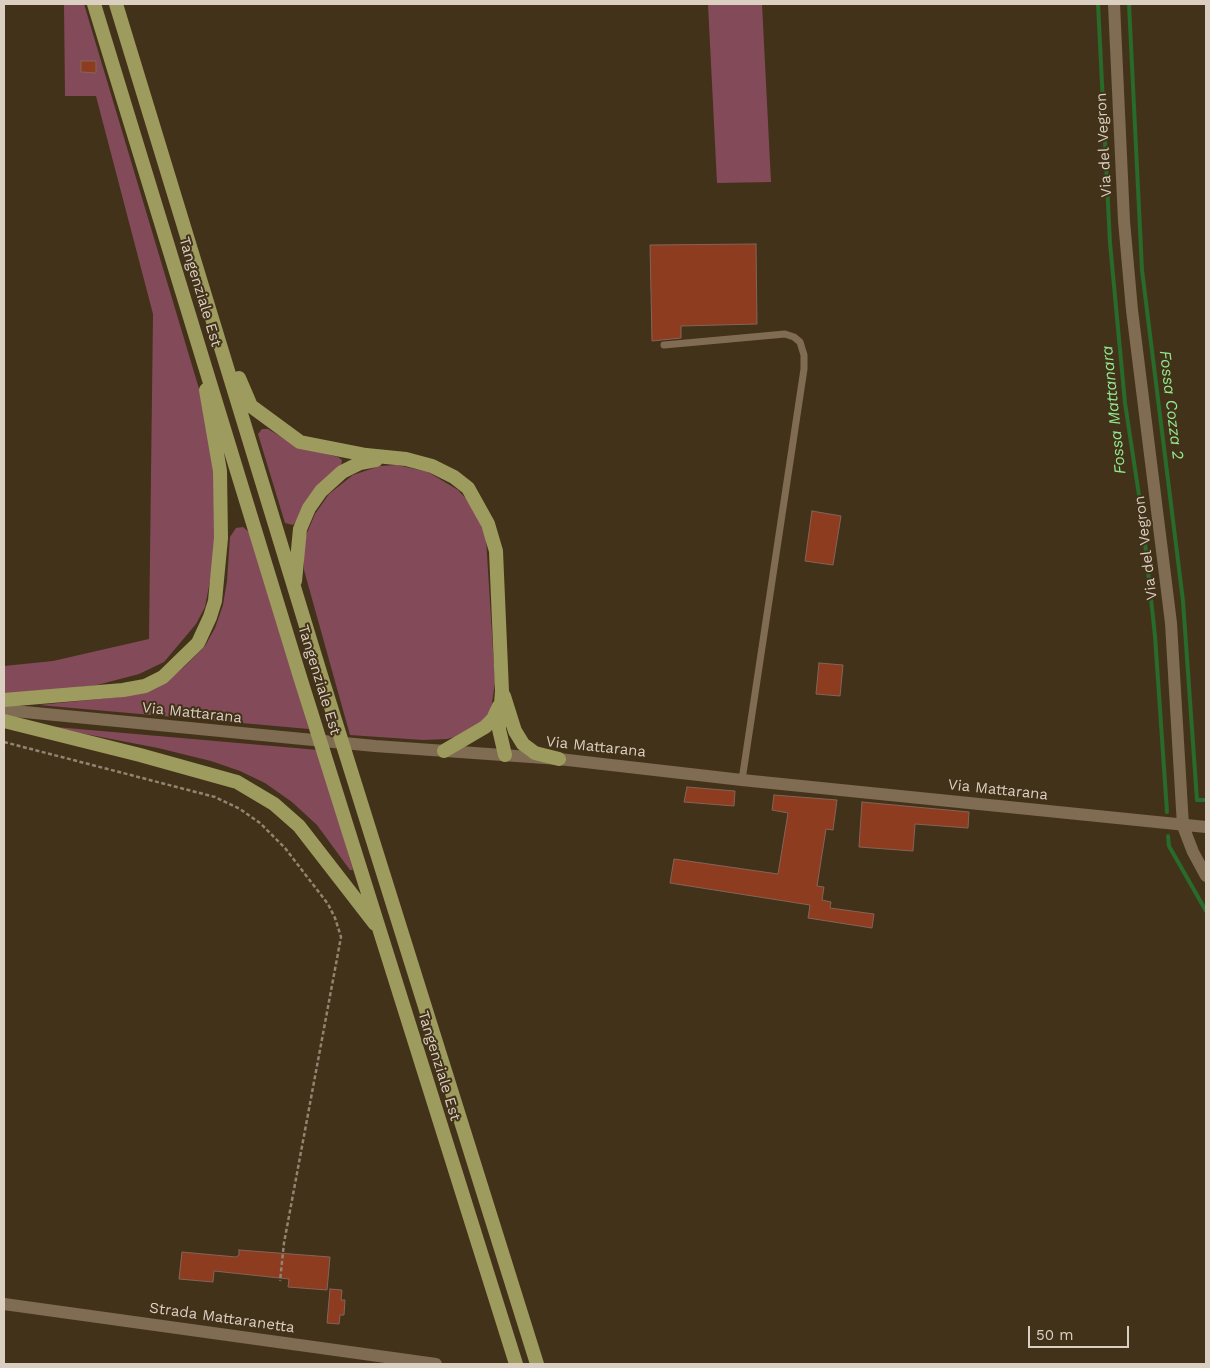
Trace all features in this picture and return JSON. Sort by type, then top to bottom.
[{"type":"highway","name":"Tangenziale Est","points":[[94,4],[380,931],[516,1364]]},
{"type":"highway","name":"Tangenziale Est","points":[[116,4],[294,587],[537,1364]]},
{"type":"highway","points":[[205,291],[251,406],[300,442],[388,458],[406,459],[432,466],[454,477],[468,488],[488,524],[496,551],[502,690],[499,729],[505,755]]},
{"type":"highway","points":[[4,700],[123,690],[145,686],[163,677],[198,643],[215,601],[221,538],[220,471],[197,338]]},
{"type":"highway","points":[[294,587],[300,529],[309,508],[321,491],[350,468],[360,463],[388,458]]},
{"type":"highway","points":[[502,690],[515,731],[523,744],[530,749],[559,759]]},
{"type":"highway","points":[[444,751],[476,734],[489,723],[499,706],[502,690]]},
{"type":"highway","points":[[4,721],[140,754],[237,782],[274,804],[299,826],[380,931]]},
{"type":"highway","points":[[505,755],[515,731]]},
{"type":"street","name":"Via del Vegron","points":[[1114,4],[1124,221],[1132,310],[1171,623],[1183,826],[1193,852],[1206,876]]},
{"type":"street","name":"Via Mattarana","points":[[4,710],[283,738],[559,759],[742,780],[1206,827]]},
{"type":"street","name":"Strada Mattaranetta","points":[[4,1304],[436,1364]]},
{"type":"lane","points":[[664,345],[785,334],[794,337],[800,342],[804,355],[803,379],[742,780]]},
{"type":"path","points":[[4,742],[215,797],[240,809],[260,824],[284,848],[328,904],[341,937],[284,1243],[280,1280]]},
{"type":"shaded area","points":[[64,4],[84,4],[214,439],[218,492],[212,570],[205,607],[196,624],[164,662],[139,674],[97,685],[34,693],[4,694],[4,666],[53,661],[149,639],[153,314],[96,96],[65,96]]},
{"type":"shaded area","points":[[708,4],[762,4],[771,182],[717,183]]},
{"type":"shaded area","points":[[262,429],[268,429],[298,447],[338,457],[342,460],[341,467],[293,525],[285,523],[258,434]]},
{"type":"shaded area","points":[[397,465],[428,472],[458,490],[469,502],[486,539],[495,682],[491,710],[484,720],[463,735],[447,739],[423,740],[350,735],[304,570],[304,540],[315,514],[329,494],[353,475],[380,466]]},
{"type":"shaded area","points":[[243,527],[249,532],[309,729],[39,705],[120,697],[166,682],[184,667],[205,646],[215,628],[223,605],[227,581],[230,537],[236,528]]},
{"type":"shaded area","points":[[44,726],[318,750],[353,870],[350,870],[317,825],[292,802],[265,783],[240,771],[211,761],[158,748]]},
{"type":"building","points":[[81,61],[96,61],[96,73],[81,72]]},
{"type":"building","points":[[756,244],[757,324],[681,326],[681,338],[652,341],[650,245]]},
{"type":"building","points":[[812,511],[841,516],[833,565],[805,561]]},
{"type":"building","points":[[819,663],[843,665],[840,696],[816,694]]},
{"type":"building","points":[[687,787],[735,791],[734,806],[684,802]]},
{"type":"building","points":[[774,795],[837,800],[833,830],[826,829],[817,886],[824,887],[822,900],[831,902],[830,908],[874,914],[872,928],[808,918],[810,905],[670,883],[674,859],[778,874],[788,813],[772,810]]},
{"type":"building","points":[[862,802],[969,812],[968,828],[915,824],[913,851],[859,847]]},
{"type":"building","points":[[239,1250],[330,1257],[327,1290],[288,1287],[289,1279],[214,1271],[213,1282],[179,1279],[182,1252],[236,1257],[239,1255]]},
{"type":"building","points":[[330,1289],[342,1290],[341,1300],[345,1300],[344,1315],[340,1315],[339,1324],[327,1323]]},
{"type":"waterway","name":"Fossa Mattanara","points":[[1098,4],[1110,243],[1125,403],[1142,515],[1155,636],[1167,812]]},
{"type":"waterway","name":"Fossa Cozza 2","points":[[1129,4],[1142,270],[1183,601],[1197,800],[1206,800]]},
{"type":"waterway","name":"Fossa Mattanara","points":[[1168,836],[1169,846],[1206,911]]}]
